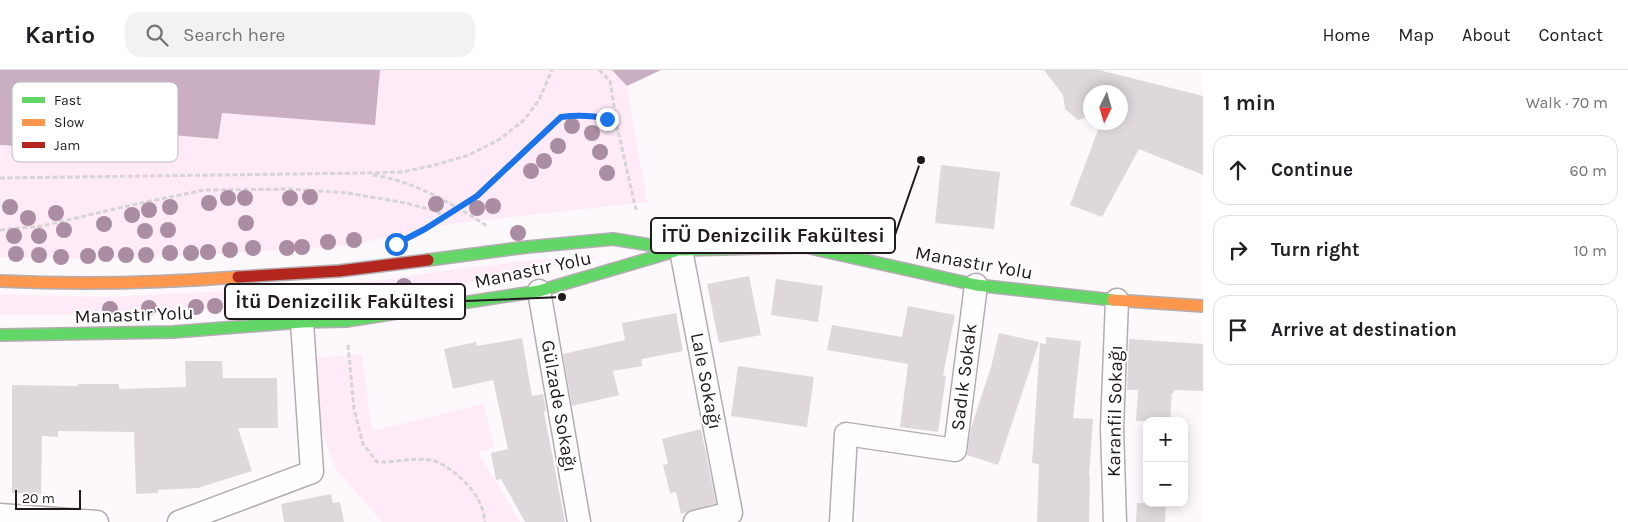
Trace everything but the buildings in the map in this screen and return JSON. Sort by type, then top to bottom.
[{"type":"main road","name":"Manastır Yolu","points":[[0,282],[56,284],[168,282],[330,271],[527,247],[613,239],[681,250],[806,248],[976,285],[1117,300],[1203,306]]},
{"type":"main road","name":"Manastır Yolu","points":[[0,335],[173,332],[302,322],[346,321],[539,291],[681,250]]},
{"type":"street","name":"Lale Sokağı","points":[[681,250],[731,513],[695,522]]},
{"type":"street","name":"Sadık Sokak","points":[[841,522],[846,434],[955,450],[976,285]]},
{"type":"street","name":"Gülzade Sokağı","points":[[539,291],[579,522]]},
{"type":"street","name":"Karanfil Sokağı","points":[[1115,522],[1112,428],[1117,300]]},
{"type":"street","points":[[179,522],[312,472],[302,322]]},
{"type":"street","points":[[0,515],[97,522]]},
{"type":"path","points":[[0,178],[402,172],[468,155],[500,139],[524,120],[539,100],[552,70]]},
{"type":"path","points":[[598,70],[610,81],[618,131],[636,210]]},
{"type":"path","points":[[408,238],[477,196],[561,117],[579,114],[592,115],[607,119],[618,131]]},
{"type":"path","points":[[364,174],[393,178],[416,186],[457,208],[492,230]]},
{"type":"path","points":[[0,230],[42,226],[205,190],[289,189],[348,193],[406,203],[445,216]]},
{"type":"path","points":[[346,321],[354,409],[363,444],[377,462],[432,460],[458,473],[480,502],[485,522]]},
{"type":"shaded area","points":[[0,70],[380,70],[375,125],[222,113],[218,139],[178,136],[178,82],[12,82],[12,146],[0,145]]},
{"type":"shaded area","points":[[380,70],[612,70],[627,86],[647,202],[450,224],[347,246],[168,257],[83,259],[0,257],[0,145],[12,146],[12,162],[178,162],[178,136],[217,139],[221,113],[375,125]]},
{"type":"shaded area","points":[[612,70],[661,70],[627,86]]},
{"type":"shaded area","points":[[604,255],[525,272],[419,291],[294,304],[196,310],[0,315],[0,294],[104,297],[311,287],[391,279],[463,268],[555,258]]},
{"type":"shaded area","points":[[362,354],[372,431],[484,404],[494,447],[478,452],[520,522],[382,522],[336,469],[321,429],[317,358]]},
{"type":"traffic: fast","points":[[428,260],[527,247],[613,239],[681,250],[806,247],[976,285],[1113,300]]},
{"type":"traffic: fast","points":[[0,335],[173,332],[302,322],[346,321],[539,291],[675,251]]},
{"type":"traffic: slow","points":[[0,281],[119,283],[238,277]]},
{"type":"traffic: slow","points":[[1113,300],[1203,306]]},
{"type":"traffic: jam","points":[[238,277],[339,271],[428,260]]},
{"type":"place","name":"İTÜ Denizcilik Fakültesi","points":[[921,160]]},
{"type":"place","name":"İtü Denizcilik Fakültesi","points":[[562,297]]},
{"type":"route","points":[[396,244],[425,229],[477,196],[561,117],[579,114],[607,119]]}]
